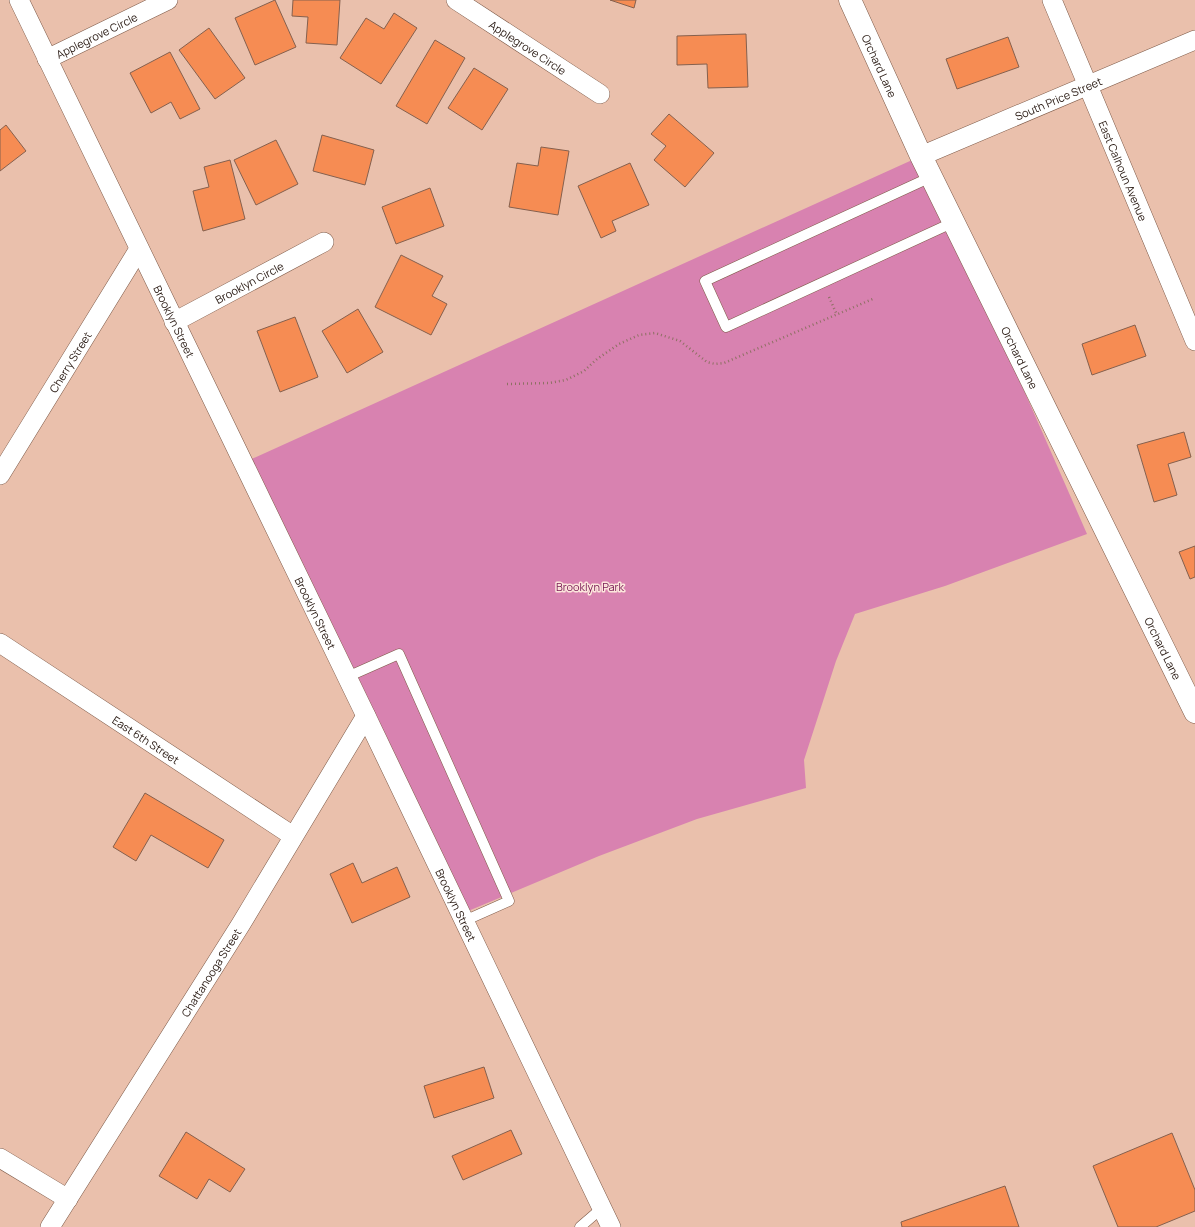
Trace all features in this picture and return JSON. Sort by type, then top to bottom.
[{"type":"street","name":"Brooklyn Street","points":[[19,0],[366,716],[611,1227]]},
{"type":"street","name":"Applegrove Circle","points":[[47,59],[168,0]]},
{"type":"street","name":"Applegrove Circle","points":[[456,0],[600,94]]},
{"type":"street","name":"Orchard Lane","points":[[850,0],[931,177],[1195,712]]},
{"type":"street","name":"East Calhoun Avenue","points":[[1052,0],[1195,341]]},
{"type":"street","name":"South Price Street","points":[[921,156],[1195,40]]},
{"type":"street","name":"Brooklyn Circle","points":[[174,322],[324,242]]},
{"type":"street","name":"Cherry Street","points":[[0,475],[139,249]]},
{"type":"street","name":"East 6th Street","points":[[0,643],[293,836]]},
{"type":"street","name":"Chattanooga Street","points":[[50,1227],[241,924],[366,716]]},
{"type":"street","points":[[0,1158],[68,1199]]},
{"type":"lane","points":[[931,177],[705,281],[726,327],[954,222]]},
{"type":"lane","points":[[347,677],[399,654],[509,901],[464,921]]},
{"type":"lane","points":[[580,1227],[602,1208]]},
{"type":"path","points":[[507,384],[549,383],[566,380],[584,371],[597,359],[619,344],[639,335],[655,333],[680,341],[707,362],[714,364],[724,363],[875,298]]},
{"type":"green space","name":"Brooklyn Park","points":[[921,156],[1087,534],[945,586],[855,614],[836,661],[804,760],[806,788],[697,819],[599,856],[461,914],[243,463]]},
{"type":"building","points":[[275,0],[296,47],[255,65],[235,18]]},
{"type":"building","points":[[293,0],[340,0],[337,45],[306,43],[308,17],[292,16]]},
{"type":"building","points":[[610,0],[636,0],[634,8]]},
{"type":"building","points":[[394,13],[417,28],[381,84],[340,58],[366,18],[384,29]]},
{"type":"building","points":[[209,28],[245,78],[215,99],[179,50]]},
{"type":"building","points":[[746,34],[748,87],[708,88],[707,64],[677,65],[677,36]]},
{"type":"building","points":[[1008,37],[1019,67],[957,89],[946,59]]},
{"type":"building","points":[[435,40],[465,58],[427,124],[396,106]]},
{"type":"building","points":[[170,52],[200,109],[180,119],[171,102],[151,113],[130,73]]},
{"type":"building","points":[[474,68],[508,89],[482,130],[448,108]]},
{"type":"building","points":[[669,114],[714,153],[685,187],[654,160],[666,146],[651,134]]},
{"type":"building","points":[[6,125],[26,151],[0,171],[0,130]]},
{"type":"building","points":[[322,135],[374,150],[365,185],[313,171]]},
{"type":"building","points":[[276,140],[298,184],[256,205],[234,160]]},
{"type":"building","points":[[541,147],[569,151],[558,215],[509,207],[517,163],[538,166]]},
{"type":"building","points":[[230,160],[245,219],[203,231],[193,191],[209,187],[204,167]]},
{"type":"building","points":[[630,163],[649,205],[612,221],[616,231],[601,238],[578,186]]},
{"type":"building","points":[[430,188],[444,226],[396,244],[382,207]]},
{"type":"building","points":[[401,255],[443,276],[432,296],[447,304],[431,335],[375,307]]},
{"type":"building","points":[[358,309],[383,352],[347,373],[322,331]]},
{"type":"building","points":[[295,317],[318,377],[280,392],[257,331]]},
{"type":"building","points":[[1135,325],[1146,356],[1092,375],[1082,344]]},
{"type":"building","points":[[1184,432],[1191,457],[1168,464],[1177,495],[1154,502],[1137,445]]},
{"type":"building","points":[[1195,546],[1195,577],[1190,579],[1179,552]]},
{"type":"building","points":[[145,793],[224,840],[208,868],[151,835],[136,861],[113,847]]},
{"type":"building","points":[[353,863],[362,883],[397,867],[410,897],[352,923],[330,874]]},
{"type":"building","points":[[484,1067],[494,1098],[434,1118],[424,1086]]},
{"type":"building","points":[[511,1130],[522,1154],[463,1180],[452,1156]]},
{"type":"building","points":[[186,1132],[245,1169],[230,1192],[209,1179],[197,1199],[159,1176]]},
{"type":"building","points":[[1172,1133],[1195,1190],[1195,1211],[1156,1227],[1118,1227],[1093,1166]]},
{"type":"building","points":[[1005,1186],[1019,1227],[902,1227],[901,1222]]}]
